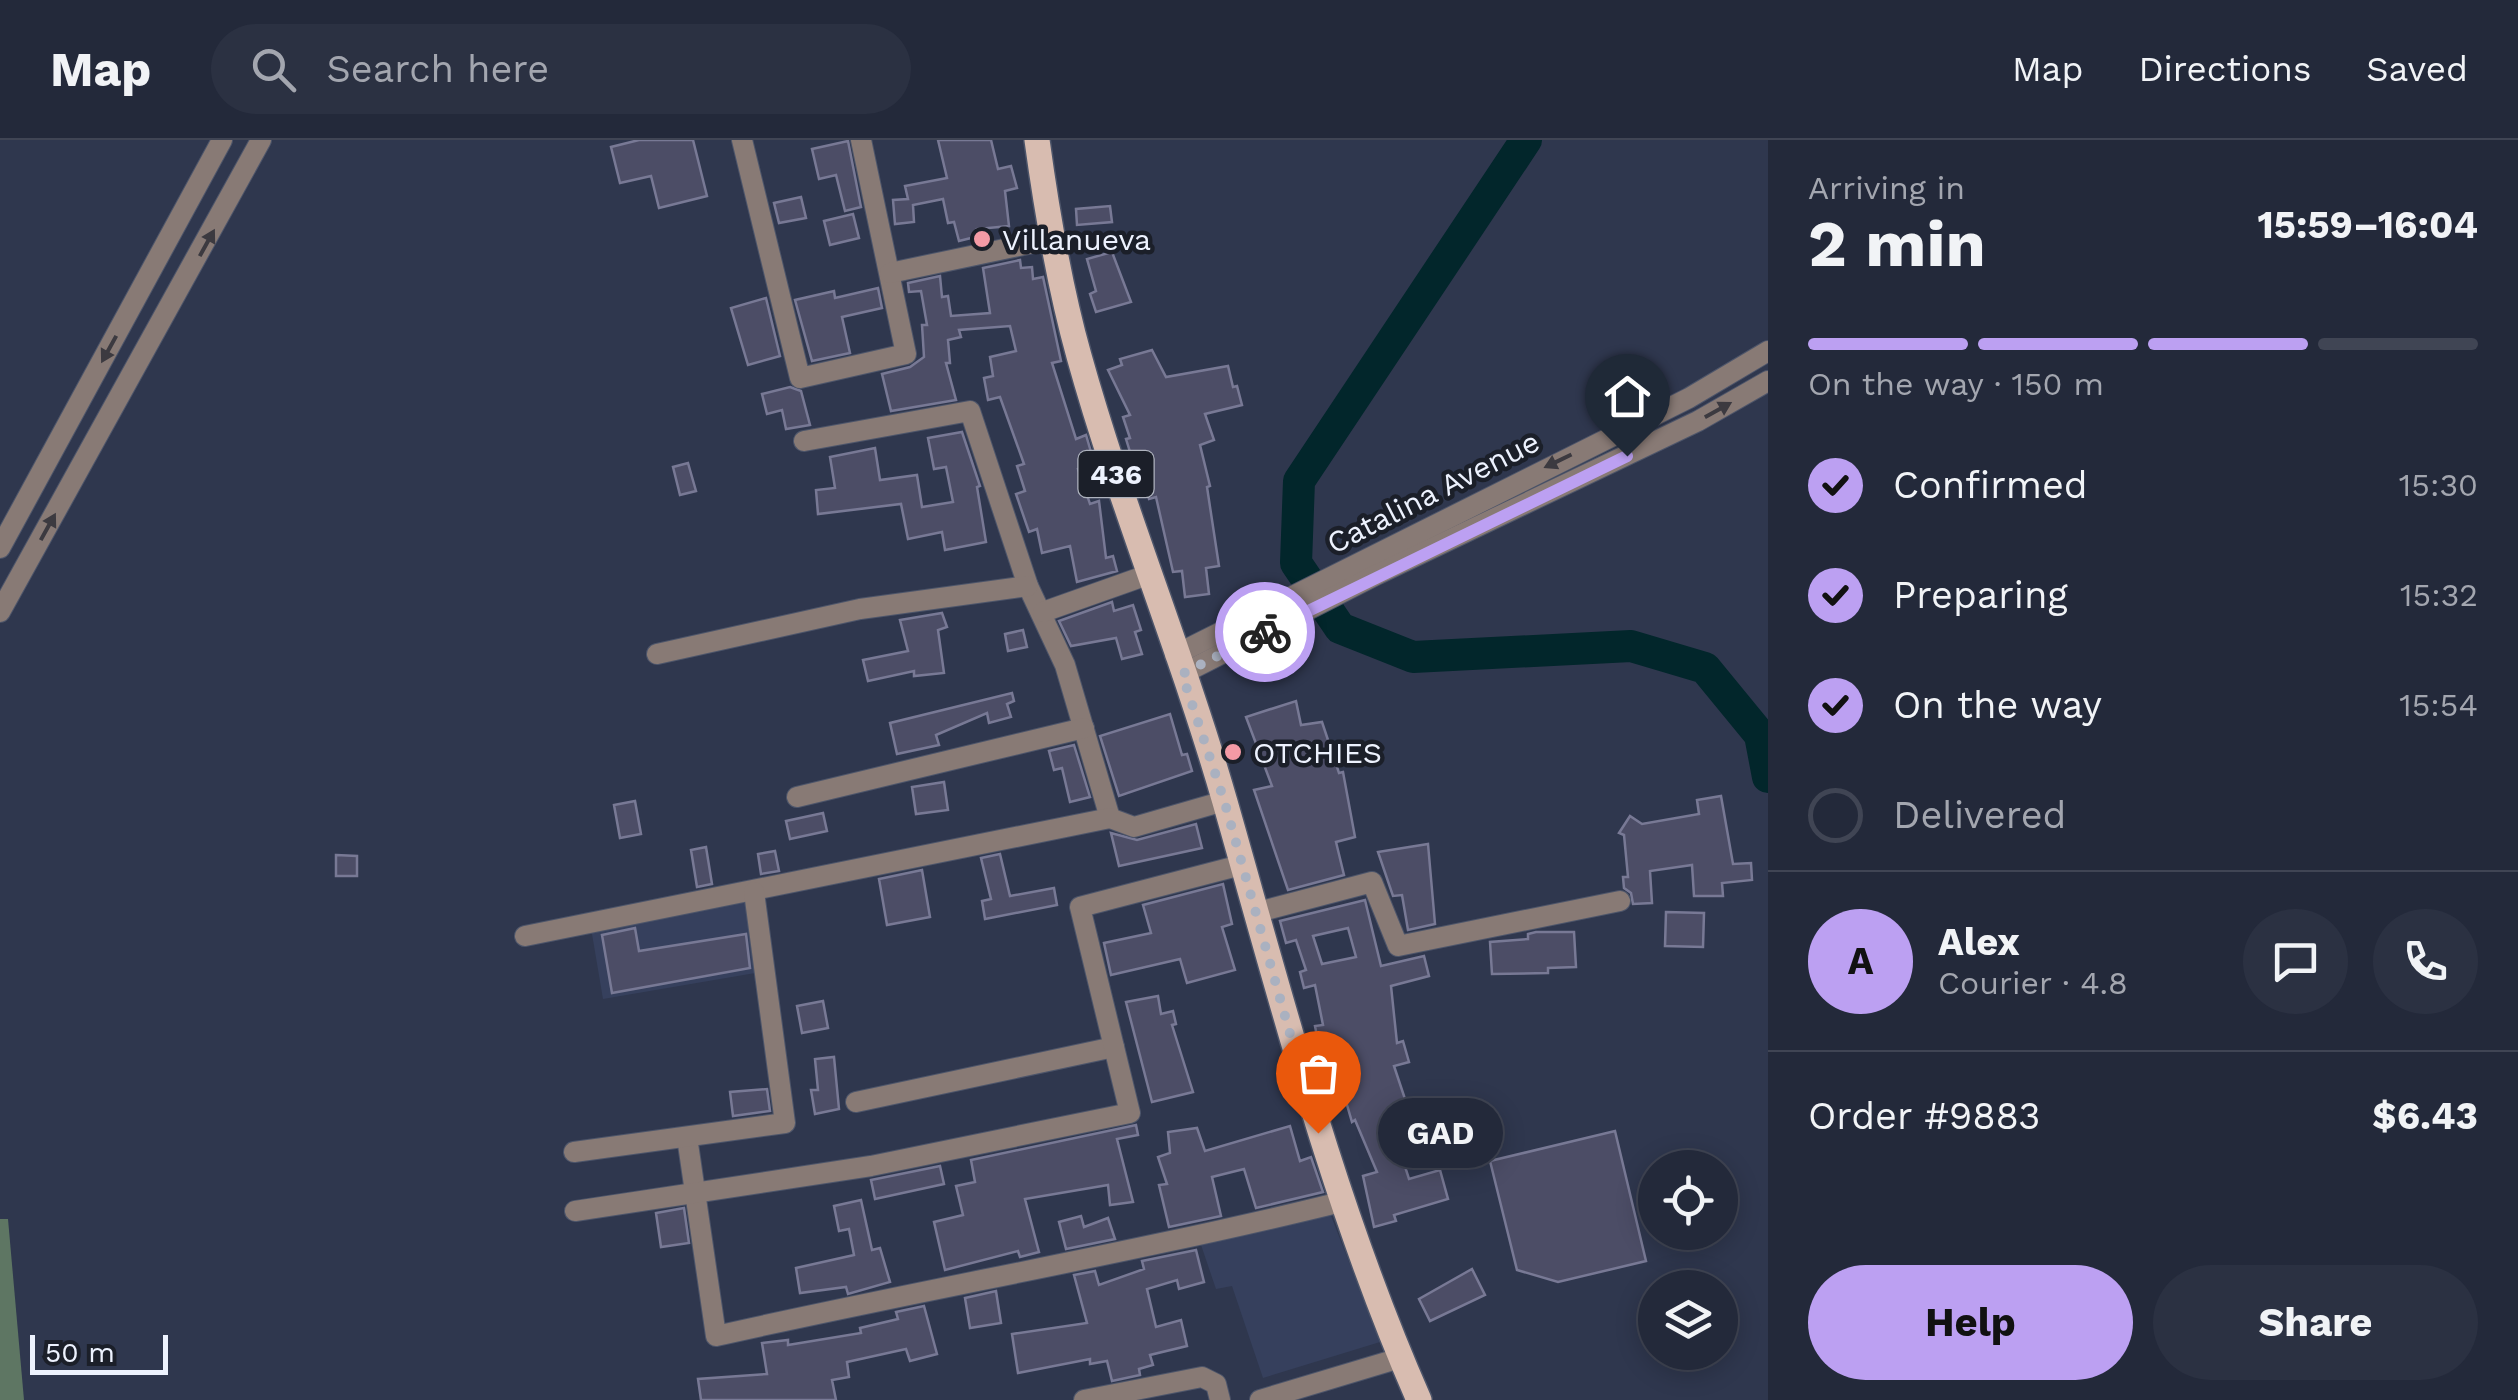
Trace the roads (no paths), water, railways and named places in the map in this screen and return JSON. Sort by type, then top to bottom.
[{"type":"main road","name":"436","points":[[1037,140],[1052,239],[1090,394],[1224,800],[1296,1065],[1341,1202],[1419,1400]]},
{"type":"street","points":[[0,548],[222,140]]},
{"type":"street","points":[[0,612],[261,140]]},
{"type":"street","points":[[742,140],[800,378],[906,354],[860,140]]},
{"type":"street","points":[[890,273],[1052,239]]},
{"type":"street","name":"Catalina Avenue","points":[[1179,665],[1374,566],[1768,351]]},
{"type":"street","points":[[1750,364],[1767,386]]},
{"type":"street","name":"Catalina Avenue","points":[[1374,566],[1698,421],[1767,386]]},
{"type":"street","points":[[804,441],[970,410],[1028,586],[1043,612],[1084,728],[1110,818]]},
{"type":"street","points":[[1043,612],[1150,574]]},
{"type":"street","points":[[656,654],[860,609],[1028,586]]},
{"type":"street","points":[[797,796],[1084,728]]},
{"type":"street","points":[[525,936],[1110,818],[1134,827],[1224,800]]},
{"type":"street","points":[[575,1211],[871,1166],[1130,1112],[1080,907],[1241,865]]},
{"type":"street","points":[[1254,912],[1372,882],[1398,946],[1620,901]]},
{"type":"street","points":[[574,1152],[785,1123],[754,892]]},
{"type":"street","points":[[856,1102],[1114,1047]]},
{"type":"street","points":[[687,1137],[716,1336],[956,1282],[1199,1237],[1341,1202]]},
{"type":"street","points":[[1260,1400],[1400,1358]]},
{"type":"street","points":[[1084,1400],[1202,1377],[1216,1384],[1220,1400]]},
{"type":"waterway","points":[[1526,140],[1299,481],[1296,563],[1340,628],[1413,657],[1631,646],[1705,668],[1760,735],[1768,777]]},
{"type":"place","name":"Villanueva","points":[[982,239]]},
{"type":"place","name":"OTCHIES","points":[[1233,752]]},
{"type":"place","name":"GAD","points":[[1318,1133]]}]
